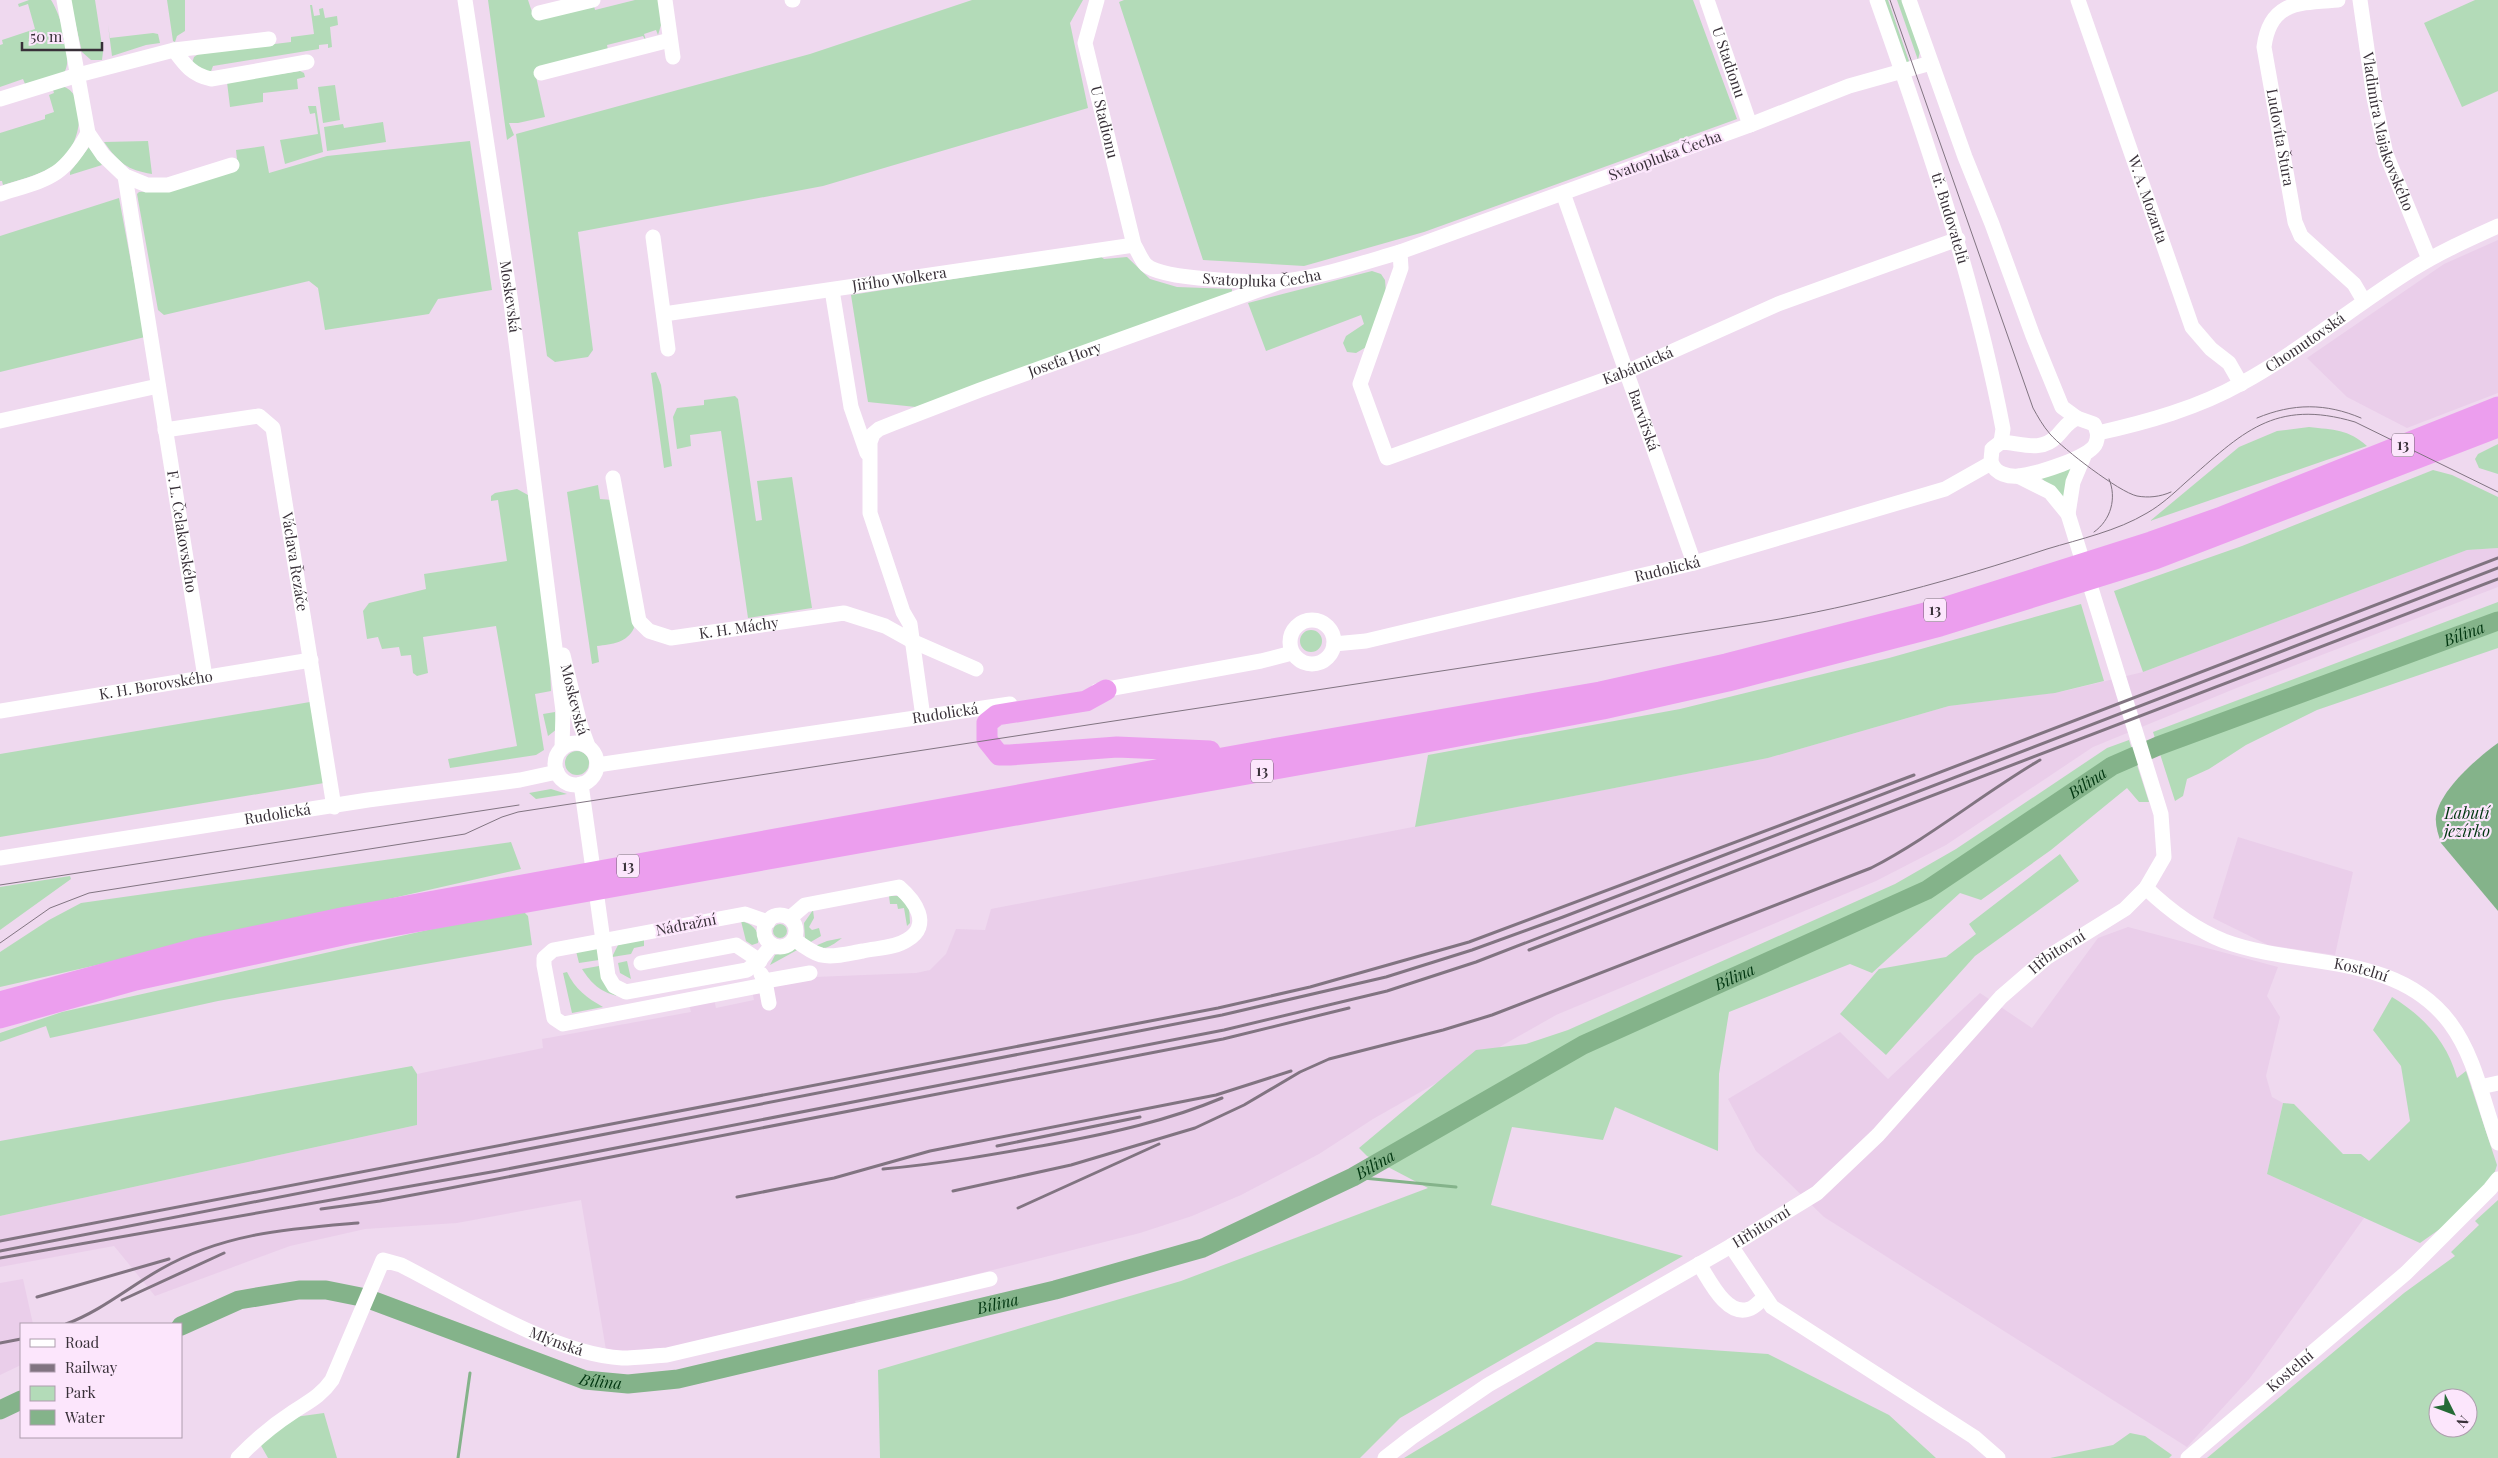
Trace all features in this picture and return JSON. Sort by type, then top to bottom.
[{"type":"highway","name":"13","points":[[0,1002],[199,948],[346,917],[1261,751],[1600,692],[1808,644],[1937,610],[2076,567],[2202,524],[2498,407]]},
{"type":"highway","name":"13","points":[[0,1018],[136,980],[338,936],[1421,743],[1603,708],[1728,681],[1940,626],[2164,556],[2498,427]]},
{"type":"highway","points":[[2378,474],[2498,436]]},
{"type":"highway","points":[[1106,690],[1086,700],[997,715],[987,723],[987,740],[992,749],[999,755],[1117,747],[1261,751]]},
{"type":"street","points":[[64,0],[88,132],[103,155],[125,176],[147,185],[168,185],[232,165]]},
{"type":"street","name":"Moskevská","points":[[465,0],[511,304],[549,595],[554,657],[563,712],[562,748]]},
{"type":"street","points":[[539,13],[594,0]]},
{"type":"street","points":[[665,0],[673,57]]},
{"type":"street","name":"U Stadionu","points":[[1097,0],[1086,43],[1134,245]]},
{"type":"street","name":"U Stadionu","points":[[1707,0],[1750,125]]},
{"type":"street","name":"tř. Budovatelů","points":[[1877,0],[1958,239],[1990,361],[2003,429],[2001,442]]},
{"type":"street","points":[[1909,0],[1964,157],[2062,408],[2071,422]]},
{"type":"street","name":"W. A. Mozarta","points":[[2078,0],[2192,327],[2210,349],[2229,363],[2241,384]]},
{"type":"street","name":"Ludovíta Štúra","points":[[2338,0],[2288,7],[2275,16],[2266,29],[2264,47],[2295,222],[2301,236],[2354,284],[2364,301]]},
{"type":"street","name":"Vladimíra Majakovského","points":[[2360,0],[2374,98],[2386,154],[2429,259]]},
{"type":"street","points":[[0,99],[78,75],[174,50],[269,38]]},
{"type":"street","points":[[541,74],[670,40]]},
{"type":"street","points":[[174,50],[184,65],[197,76],[211,79],[307,62]]},
{"type":"street","name":"Svatopluka Čecha","points":[[1134,245],[1146,265],[1161,273],[1184,278],[1283,281],[1328,273],[1400,252],[1750,125],[1849,86],[1931,63]]},
{"type":"street","points":[[0,194],[50,179],[68,164],[88,132]]},
{"type":"street","name":"F. L. Čelakovského","points":[[125,176],[205,677]]},
{"type":"street","name":"Barvířská","points":[[1563,192],[1694,563]]},
{"type":"street","name":"Chomutovská","points":[[2098,432],[2132,425],[2205,400],[2241,384],[2429,259],[2498,226]]},
{"type":"street","points":[[653,237],[668,349]]},
{"type":"street","name":"Kabátnická","points":[[1400,252],[1401,268],[1360,384],[1387,458],[1626,372],[1778,304],[1958,239]]},
{"type":"street","name":"Jiřího Wolkera","points":[[664,314],[1134,245]]},
{"type":"street","name":"Josefa Hory","points":[[923,717],[910,624],[903,612],[870,513],[870,442],[873,434],[879,429],[980,390],[1283,281]]},
{"type":"street","name":"Josefa Hory","points":[[832,290],[851,407],[870,459]]},
{"type":"street","points":[[0,421],[158,386]]},
{"type":"street","name":"Václava Řezáče","points":[[165,430],[259,416],[273,428],[334,807]]},
{"type":"street","points":[[2068,514],[2074,482],[2083,457],[2096,444],[2098,432],[2094,424],[2071,422],[2052,441],[2038,446],[2030,447],[2001,442],[1992,449],[1991,463],[1996,470],[2004,475],[2018,476],[2083,457]]},
{"type":"street","name":"Rudolická","points":[[1334,644],[1366,641],[1694,563],[1944,489],[1991,463]]},
{"type":"street","points":[[2018,476],[2050,492],[2068,514]]},
{"type":"street","name":"K. H. Máchy","points":[[613,478],[639,621],[649,630],[671,638],[844,613],[885,626],[912,641],[976,669]]},
{"type":"street","name":"Hřbitovní","points":[[1998,1458],[1974,1437],[1772,1307],[1731,1246],[1817,1193],[1878,1135],[2001,997],[2046,958],[2125,909],[2146,888],[2164,857],[2161,814],[2068,514]]},
{"type":"street","name":"Moskevská","points":[[549,595],[580,724],[588,746]]},
{"type":"street","points":[[1305,620],[1320,621],[1331,630],[1334,644],[1328,657],[1316,664],[1302,662],[1292,652],[1290,646],[1291,633],[1299,623],[1305,620]]},
{"type":"street","name":"Rudolická","points":[[597,765],[1106,690],[1260,661],[1292,652]]},
{"type":"street","name":"K. H. Borovského","points":[[0,711],[311,660]]},
{"type":"street","points":[[574,742],[588,746],[593,751],[597,765],[593,777],[581,784],[570,784],[557,772],[555,759],[562,748],[574,742]]},
{"type":"street","name":"Rudolická","points":[[0,858],[520,780],[557,772]]},
{"type":"street","points":[[581,784],[608,976],[614,986],[626,992],[747,970],[758,962],[772,945]]},
{"type":"street","points":[[790,918],[805,905],[898,887],[912,898],[919,911],[919,926],[910,939],[898,944],[837,955],[821,955],[808,950],[794,939]]},
{"type":"street","name":"Kostelní","points":[[2146,888],[2186,922],[2225,941],[2277,954],[2361,968],[2393,979],[2414,991],[2450,1023],[2472,1063],[2498,1142]]},
{"type":"street","name":"Nádražní","points":[[766,981],[759,986],[563,1024],[554,1018],[544,958],[553,950],[745,914],[768,922]]},
{"type":"street","points":[[778,915],[790,918],[796,929],[794,939],[784,947],[772,945],[764,934],[768,922],[778,915]]},
{"type":"street","points":[[641,963],[736,946],[758,962],[766,981],[769,1003]]},
{"type":"street","points":[[766,981],[810,973]]},
{"type":"street","points":[[2480,1088],[2498,1083]]},
{"type":"street","name":"Kostelní","points":[[2188,1458],[2406,1273],[2490,1190],[2498,1179]]},
{"type":"street","points":[[1385,1458],[1412,1437],[1488,1385],[1731,1246]]},
{"type":"street","name":"Mlýnská","points":[[238,1458],[292,1413],[325,1391],[332,1380],[383,1260],[401,1265],[537,1334],[584,1352],[622,1358],[667,1355],[990,1279]]},
{"type":"street","points":[[1699,1264],[1724,1300],[1734,1309],[1749,1310],[1765,1297]]},
{"type":"shaded area","points":[[2498,240],[2498,393],[2407,428],[2347,397],[2307,358],[2444,264]]},
{"type":"shaded area","points":[[2498,548],[2498,587],[2239,687],[2093,747],[1946,845],[1876,881],[1556,1015],[1373,1119],[1319,1154],[1241,1195],[1192,1216],[1140,1233],[953,1280],[855,1301],[856,1305],[667,1348],[625,1351],[606,1350],[581,1200],[457,1223],[365,1229],[290,1246],[155,1296],[114,1246],[0,1267],[0,1216],[417,1125],[417,1074],[543,1048],[542,1039],[691,1012],[689,1004],[714,999],[716,1008],[754,1000],[752,991],[814,977],[916,973],[930,970],[946,954],[956,929],[985,930],[991,909],[1768,758],[1949,706],[2060,692],[2143,672],[2467,550]]},
{"type":"shaded area","points":[[2238,837],[2353,872],[2335,955],[2268,945],[2213,918]]},
{"type":"shaded area","points":[[2128,927],[2278,967],[2267,996],[2280,1017],[2266,1076],[2272,1097],[2283,1103],[2267,1174],[2364,1218],[2250,1378],[2187,1447],[1824,1217],[1756,1151],[1728,1099],[1840,1032],[1888,1079],[1980,993],[2032,1028],[2098,938]]},
{"type":"shaded area","points":[[23,1279],[33,1323],[20,1323],[20,1365],[0,1375],[0,1283]]},
{"type":"green space","points":[[29,0],[51,0],[55,6],[62,25],[67,48],[66,67],[63,74],[25,84],[23,79],[0,87],[0,45],[3,44],[2,40],[35,29],[28,4],[19,7],[18,4]]},
{"type":"green space","points":[[70,0],[95,0],[103,52],[102,60],[91,60],[82,52]]},
{"type":"green space","points":[[167,0],[185,0],[185,31],[177,36],[175,42],[173,41]]},
{"type":"green space","points":[[488,0],[528,0],[533,15],[593,2],[595,10],[635,0],[659,0],[661,25],[658,35],[656,30],[644,34],[647,43],[643,36],[607,45],[609,55],[535,72],[545,117],[509,123],[514,135],[507,140]]},
{"type":"green space","points":[[972,0],[1083,0],[1070,23],[1088,108],[823,186],[578,232],[593,350],[588,357],[555,362],[547,356],[516,134],[810,54]]},
{"type":"green space","points":[[1124,0],[1693,0],[1737,119],[1424,232],[1304,266],[1203,260],[1119,2]]},
{"type":"green space","points":[[1882,0],[1888,0],[1910,64],[1905,63]]},
{"type":"green space","points":[[1897,0],[1902,0],[1920,51],[1918,60]]},
{"type":"green space","points":[[2475,0],[2498,0],[2498,91],[2462,107],[2424,23]]},
{"type":"green space","points":[[310,5],[312,5],[314,16],[320,15],[319,9],[323,8],[325,18],[337,16],[338,25],[330,27],[332,47],[328,48],[328,44],[319,45],[319,49],[213,66],[210,74],[192,63],[194,57],[200,53],[291,42],[291,37],[314,34]]},
{"type":"green space","points":[[108,25],[110,38],[153,33],[158,34],[160,43],[146,45],[112,56]]},
{"type":"green space","points":[[300,71],[304,73],[305,77],[297,79],[298,89],[263,93],[263,102],[230,107],[227,82]]},
{"type":"green space","points":[[335,85],[340,120],[323,123],[318,87]]},
{"type":"green space","points":[[62,86],[71,91],[77,100],[79,110],[77,134],[67,155],[47,170],[3,185],[2,181],[0,181],[0,133],[45,119],[45,115],[54,112],[49,95],[54,93],[52,87]]},
{"type":"green space","points":[[308,106],[316,106],[323,152],[285,164],[280,140],[318,134],[315,113],[310,114]]},
{"type":"green space","points":[[383,122],[386,142],[327,151],[324,127],[343,124],[344,128]]},
{"type":"green space","points":[[148,141],[152,174],[130,168],[124,164],[104,142]]},
{"type":"green space","points":[[470,141],[492,290],[438,299],[429,314],[325,330],[318,288],[309,281],[164,315],[158,310],[137,194],[139,192],[165,190],[238,169],[236,150],[264,146],[269,173],[327,156]]},
{"type":"green space","points":[[89,147],[102,165],[70,175],[70,172]]},
{"type":"green space","points":[[119,198],[145,337],[0,372],[0,236]]},
{"type":"green space","points":[[1100,256],[1104,259],[1127,257],[1150,279],[1177,287],[1232,289],[1232,293],[916,407],[868,402],[851,295]]},
{"type":"green space","points":[[1372,271],[1381,274],[1385,280],[1386,293],[1368,346],[1356,353],[1347,352],[1343,343],[1346,336],[1364,324],[1361,315],[1266,351],[1248,303]]},
{"type":"green space","points":[[656,372],[661,385],[672,466],[664,468],[651,373]]},
{"type":"green space","points":[[735,396],[738,399],[756,521],[762,520],[757,481],[792,477],[812,608],[748,618],[721,431],[690,435],[691,446],[677,449],[673,417],[677,408],[704,405],[704,400]]},
{"type":"green space","points":[[2309,427],[2347,433],[2367,446],[2150,521],[2239,447],[2277,431]]},
{"type":"green space","points":[[2498,444],[2498,474],[2479,468],[2475,459],[2478,454]]},
{"type":"green space","points":[[2071,468],[2064,498],[2041,478]]},
{"type":"green space","points":[[2433,470],[2452,475],[2498,497],[2498,548],[2467,550],[2143,672],[2114,591],[2242,546]]},
{"type":"green space","points":[[598,485],[600,499],[612,500],[634,628],[623,640],[597,646],[599,662],[592,664],[567,492]]},
{"type":"green space","points":[[517,489],[528,495],[549,640],[551,691],[535,694],[544,750],[536,755],[450,768],[448,759],[517,746],[496,626],[423,637],[428,673],[417,676],[413,673],[411,655],[401,656],[399,647],[382,649],[378,637],[367,639],[363,611],[369,603],[426,589],[424,574],[507,561],[498,500],[491,501],[491,496],[495,493]]},
{"type":"green space","points":[[2498,602],[2498,648],[2317,710],[2246,745],[2209,769],[2187,779],[2183,796],[2175,801],[2153,732]]},
{"type":"green space","points":[[2081,604],[2104,681],[2055,693],[1949,706],[1768,758],[1415,827],[1428,755],[1680,709],[1889,658]]},
{"type":"green space","points":[[1311,630],[1319,633],[1322,641],[1319,649],[1311,652],[1303,649],[1300,641],[1303,633]]},
{"type":"green space","points":[[310,702],[324,783],[0,837],[0,754]]},
{"type":"green space","points":[[555,712],[557,729],[548,736],[543,714]]},
{"type":"green space","points":[[2129,740],[2149,802],[2139,802],[2127,788],[2051,850],[1981,900],[1960,893],[1872,973],[1850,964],[1729,1012],[1719,1074],[1718,1151],[1615,1107],[1603,1140],[1512,1127],[1491,1205],[1683,1256],[1400,1418],[1360,1458],[880,1458],[878,1370],[1181,1281],[1428,1188],[1367,1156],[1359,1148],[1476,1050],[1526,1044],[1568,1030],[1895,884],[1956,849],[2107,748]]},
{"type":"green space","points":[[577,751],[585,755],[589,763],[585,771],[577,775],[569,771],[565,763],[569,755]]},
{"type":"green space","points":[[551,789],[567,794],[536,799],[529,793]]},
{"type":"green space","points":[[511,842],[521,869],[0,987],[0,952],[49,920],[81,903]]},
{"type":"green space","points":[[2060,854],[2079,881],[1975,956],[1886,1055],[1840,1014],[1879,969],[1946,957],[1976,934],[1969,924]]},
{"type":"green space","points":[[70,876],[71,879],[0,930],[0,887]]},
{"type":"green space","points":[[889,896],[898,896],[909,907],[910,923],[907,926],[904,908],[898,909],[897,904],[890,904]]},
{"type":"green space","points":[[521,909],[528,916],[532,945],[218,1001],[50,1038],[46,1026],[0,1042],[0,1033],[62,1012]]},
{"type":"green space","points":[[813,910],[814,918],[809,927],[812,930],[819,928],[821,936],[809,943],[805,939],[804,923]]},
{"type":"green space","points":[[741,921],[755,929],[758,935],[758,943],[752,945],[746,941]]},
{"type":"green space","points":[[780,924],[785,926],[787,931],[785,936],[780,938],[775,936],[773,931],[775,926]]},
{"type":"green space","points":[[842,938],[826,948],[815,946],[827,941]]},
{"type":"green space","points":[[644,939],[644,946],[634,948],[631,954],[612,957],[618,945]]},
{"type":"green space","points":[[597,948],[599,960],[579,963],[576,951]]},
{"type":"green space","points":[[799,949],[770,965],[775,955]]},
{"type":"green space","points":[[627,961],[631,979],[620,973],[618,963]]},
{"type":"green space","points":[[599,966],[605,983],[617,996],[605,992],[596,986],[582,969]]},
{"type":"green space","points":[[567,972],[582,992],[603,1007],[572,1013],[563,973]]},
{"type":"green space","points":[[2392,997],[2424,1021],[2447,1052],[2457,1078],[2466,1071],[2497,1165],[2492,1177],[2476,1199],[2454,1219],[2420,1243],[2267,1174],[2283,1103],[2294,1104],[2343,1154],[2361,1154],[2369,1161],[2410,1121],[2401,1066],[2373,1030]]},
{"type":"green space","points":[[412,1066],[417,1074],[417,1125],[0,1216],[0,1141]]},
{"type":"green space","points":[[2498,1200],[2498,1458],[2207,1458],[2404,1293],[2455,1256],[2451,1252],[2479,1225],[2475,1221]]},
{"type":"green space","points":[[1596,1342],[1768,1354],[1889,1415],[1936,1458],[1404,1458]]},
{"type":"green space","points":[[324,1413],[337,1458],[268,1458],[260,1444],[295,1417]]},
{"type":"green space","points":[[2130,1433],[2145,1436],[2172,1455],[2169,1458],[2050,1458],[2113,1445]]},
{"type":"water","name":"Labutí jezírko","points":[[2498,743],[2498,911],[2441,843],[2437,830],[2436,816],[2444,796],[2452,785],[2470,766]]},
{"type":"waterway","name":"Bílina","points":[[182,1326],[239,1300],[299,1290],[326,1290],[366,1298],[585,1380],[628,1384],[678,1379],[1055,1290],[1203,1248],[1353,1177],[1583,1045],[1927,890],[2112,766],[2158,746],[2498,621]]},
{"type":"waterway","points":[[1353,1177],[1456,1187]]},
{"type":"waterway","points":[[458,1458],[470,1373]]},
{"type":"waterway","name":"Bílina","points":[[0,1410],[20,1400]]},
{"type":"tram line","points":[[1890,0],[2033,408],[2047,431],[2057,441],[2078,459],[2118,487],[2141,497],[2158,496],[2171,492]]},
{"type":"tram line","points":[[2257,418],[2296,407],[2322,407],[2361,418]]},
{"type":"tram line","points":[[0,943],[50,908],[89,893],[465,834],[502,817],[518,812],[1762,622],[1870,600],[1976,571],[2123,525],[2162,503],[2242,435],[2261,425],[2281,418],[2302,414],[2327,416],[2355,422],[2498,492]]},
{"type":"tram line","points":[[2094,532],[2105,521],[2111,508],[2112,494],[2109,479]]},
{"type":"tram line","points":[[0,885],[519,805]]},
{"type":"railway","points":[[0,1251],[1222,1015],[1386,977],[1472,950],[1563,917],[2498,558]]},
{"type":"railway","points":[[0,1258],[497,1171],[1224,1030],[1387,991],[1476,962],[2498,568]]},
{"type":"railway","points":[[1529,950],[2498,579]]},
{"type":"railway","points":[[953,1191],[1071,1165],[1195,1128],[1244,1105],[1300,1072],[1329,1059],[1443,1030],[1492,1015],[1871,868],[1915,843],[2040,760]]},
{"type":"railway","points":[[0,1241],[1218,1008],[1310,987],[1469,942],[1914,775]]},
{"type":"railway","points":[[321,1209],[445,1189],[1223,1039],[1349,1008]]},
{"type":"railway","points":[[737,1197],[834,1178],[930,1151],[1216,1095],[1291,1071]]},
{"type":"railway","points":[[883,1169],[968,1158],[1096,1135],[1160,1120],[1222,1098]]},
{"type":"railway","points":[[997,1146],[1140,1117]]},
{"type":"railway","points":[[1018,1208],[1159,1144]]},
{"type":"railway","points":[[69,1323],[103,1306],[161,1269],[209,1247],[257,1235],[358,1223]]},
{"type":"railway","points":[[122,1300],[224,1253]]},
{"type":"railway","points":[[37,1297],[169,1259]]},
{"type":"railway","points":[[0,1343],[20,1339]]}]
